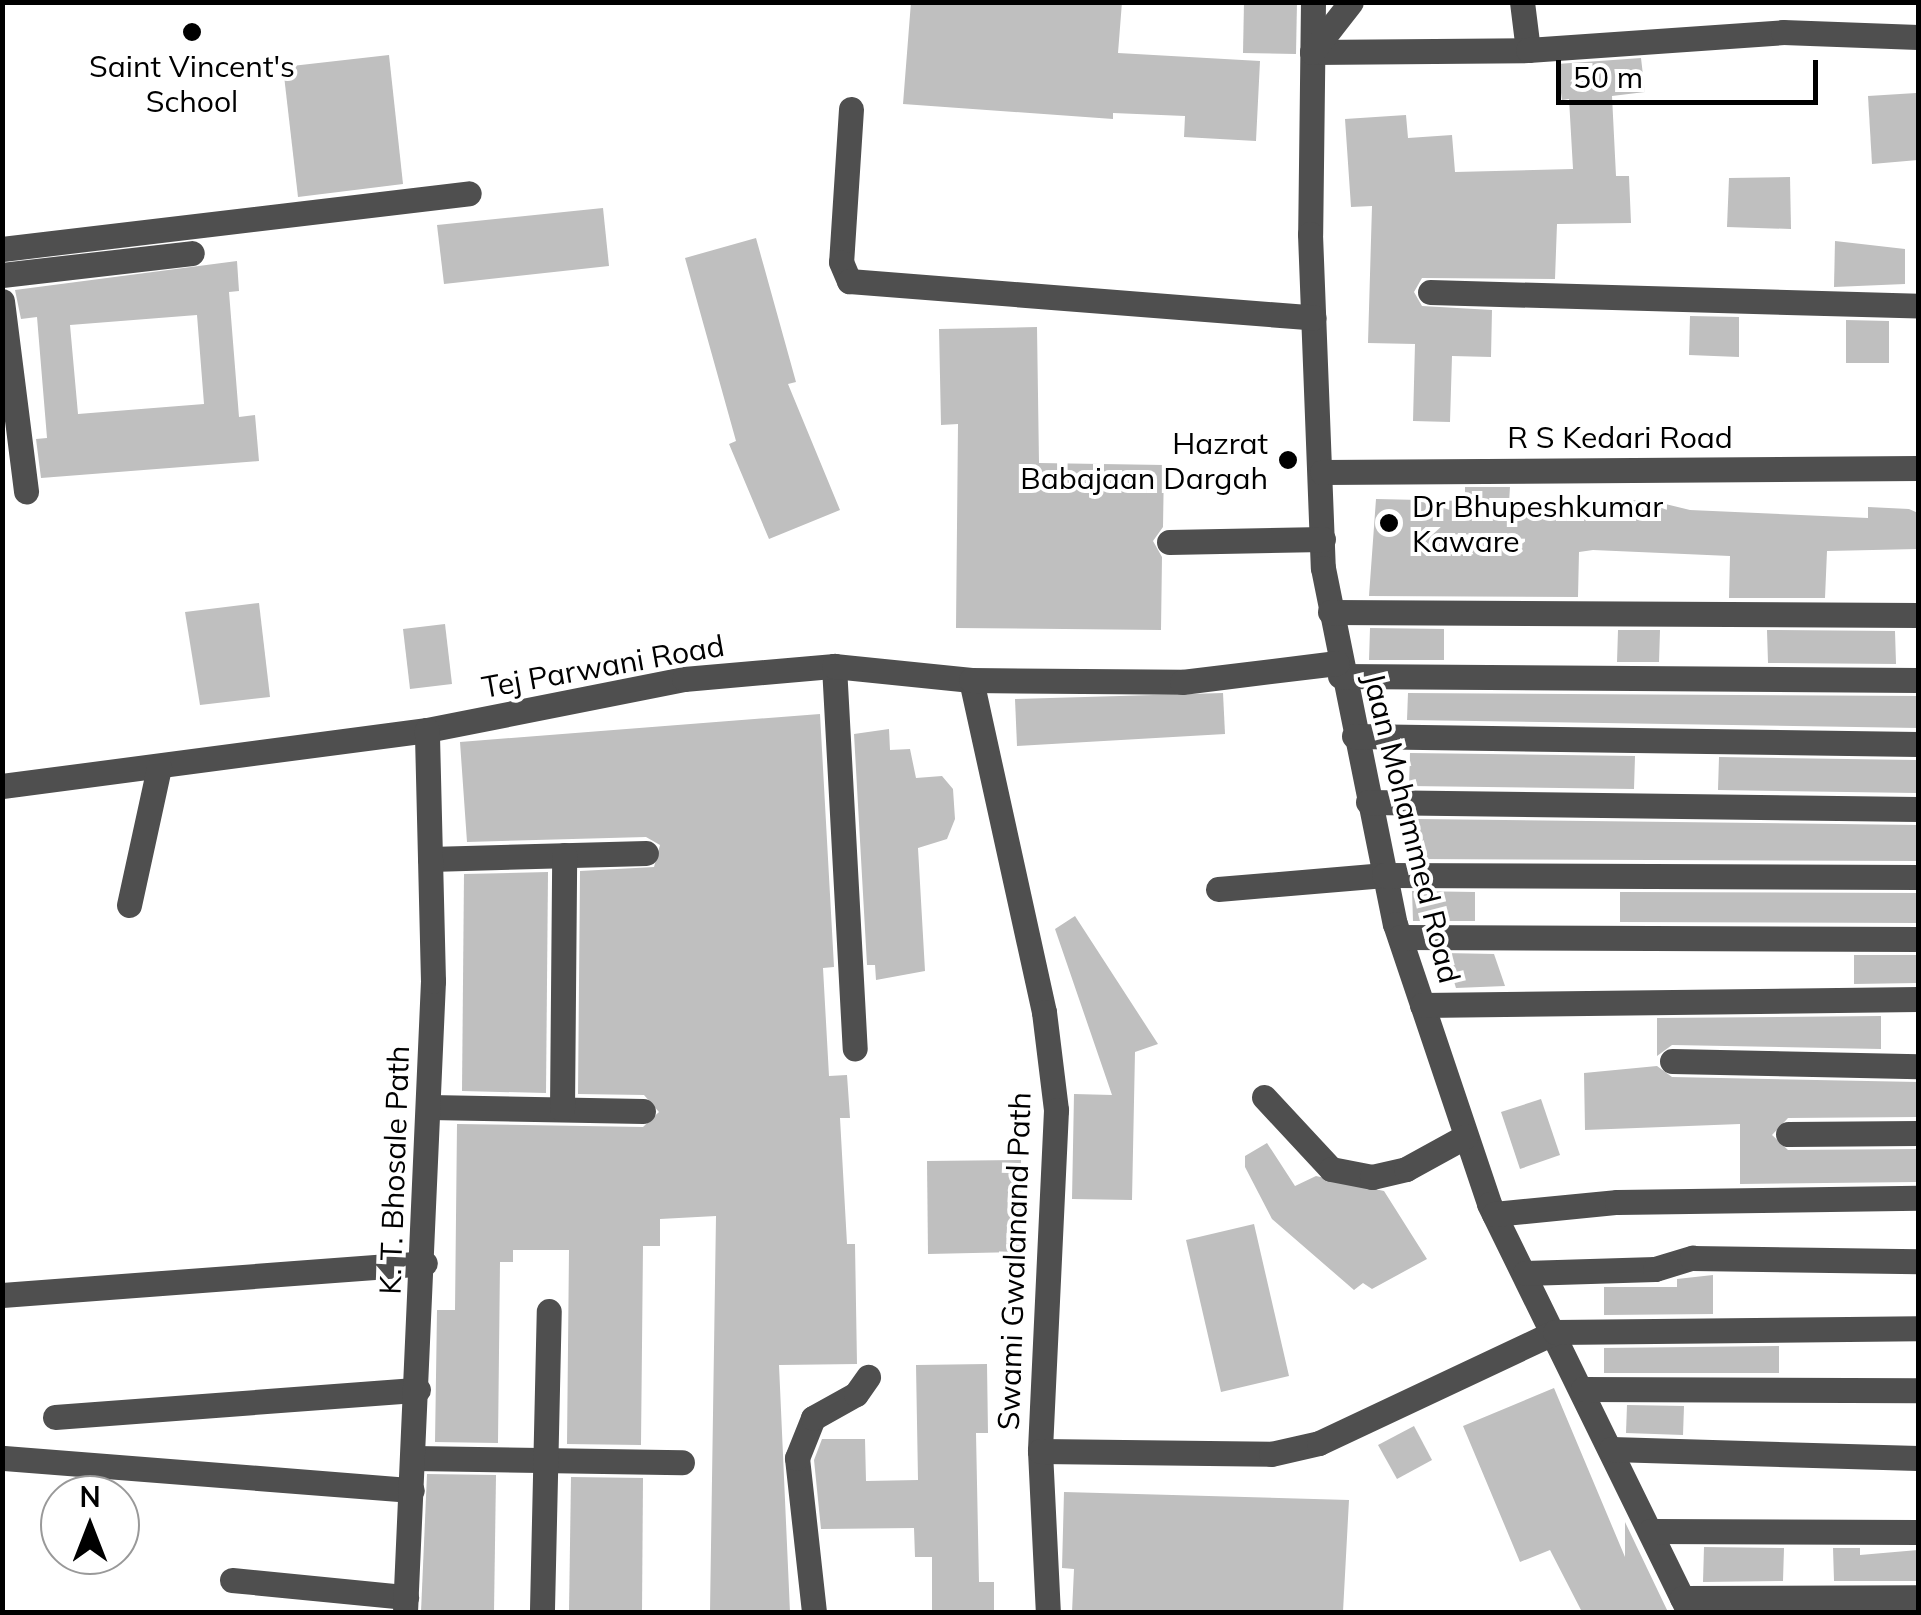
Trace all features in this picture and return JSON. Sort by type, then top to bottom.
[{"type":"street","name":"Jaan Mohammed Road","points":[[1313,2],[1314,318],[1322,539],[1339,670],[1384,875],[1422,1006],[1494,1214],[1556,1332],[1686,1605]]},
{"type":"street","points":[[1312,52],[1351,2]]},
{"type":"street","points":[[1522,2],[1528,50]]},
{"type":"street","points":[[1312,52],[1528,50],[1784,32],[1918,36]]},
{"type":"street","points":[[851,110],[841,262],[849,281],[1314,318]]},
{"type":"street","points":[[2,249],[469,193]]},
{"type":"street","points":[[2,274],[192,254]]},
{"type":"street","points":[[1430,292],[1918,306]]},
{"type":"street","points":[[2,301],[26,491]]},
{"type":"street","name":"R S Kedari Road","points":[[1322,472],[1918,468]]},
{"type":"street","points":[[1169,542],[1322,539]]},
{"type":"street","points":[[1330,612],[1918,615]]},
{"type":"street","points":[[834,666],[855,1048]]},
{"type":"street","name":"Tej Parwani Road","points":[[2,786],[428,730],[684,679],[834,666],[970,680],[1182,682],[1339,670],[1918,680]]},
{"type":"street","name":"Swami Gwalanand Path","points":[[970,680],[1044,1012],[1056,1110],[1040,1452],[1048,1612]]},
{"type":"street","name":"K. T. Bhosale Path","points":[[406,1605],[430,1107],[428,730]]},
{"type":"street","points":[[1354,736],[1918,744]]},
{"type":"street","points":[[130,906],[159,766]]},
{"type":"street","points":[[1368,802],[1918,809]]},
{"type":"street","points":[[430,859],[646,853]]},
{"type":"street","points":[[562,1109],[564,855]]},
{"type":"street","points":[[1218,888],[1384,875],[1918,877]]},
{"type":"street","points":[[1400,937],[1918,939]]},
{"type":"street","points":[[1422,1006],[1918,1000]]},
{"type":"street","points":[[1672,1061],[1918,1066]]},
{"type":"street","points":[[1264,1098],[1331,1168],[1372,1177],[1406,1168],[1466,1136]]},
{"type":"street","points":[[430,1107],[643,1111]]},
{"type":"street","points":[[1788,1134],[1918,1133]]},
{"type":"street","points":[[1494,1214],[1617,1202],[1918,1198]]},
{"type":"street","points":[[1524,1273],[1655,1269],[1692,1258],[1918,1262]]},
{"type":"street","points":[[2,1295],[425,1264]]},
{"type":"street","points":[[542,1609],[550,1312]]},
{"type":"street","points":[[1040,1452],[1271,1454],[1357,1431],[1556,1332],[1918,1328]]},
{"type":"street","points":[[814,1612],[797,1458],[813,1418],[856,1394],[868,1378]]},
{"type":"street","points":[[1582,1389],[1918,1390]]},
{"type":"street","points":[[55,1417],[418,1390]]},
{"type":"street","points":[[1611,1448],[1918,1458]]},
{"type":"street","points":[[4,1458],[412,1490]]},
{"type":"street","points":[[414,1458],[682,1462]]},
{"type":"street","points":[[1650,1531],[1918,1532]]},
{"type":"street","points":[[232,1580],[406,1605]]},
{"type":"street","points":[[1686,1605],[1918,1596]]},
{"type":"building","points":[[911,2],[1122,2],[1118,53],[1260,61],[1256,141],[1184,137],[1185,116],[1113,113],[1113,119],[903,104]]},
{"type":"building","points":[[1244,2],[1297,2],[1296,54],[1243,53]]},
{"type":"building","points":[[389,55],[403,184],[298,197],[283,67]]},
{"type":"building","points":[[1641,58],[1645,92],[1612,96],[1616,176],[1629,176],[1631,223],[1557,224],[1555,279],[1422,278],[1414,292],[1422,306],[1492,310],[1491,357],[1452,356],[1450,422],[1413,421],[1415,344],[1368,343],[1372,206],[1351,207],[1345,119],[1406,115],[1408,138],[1452,135],[1455,172],[1573,169],[1569,99],[1562,100],[1557,64]]},
{"type":"building","points":[[1916,93],[1918,160],[1872,164],[1868,96]]},
{"type":"building","points":[[1790,177],[1791,229],[1727,227],[1729,178]]},
{"type":"building","points":[[603,208],[609,266],[444,284],[437,225]]},
{"type":"building","points":[[756,238],[796,382],[788,384],[840,510],[769,539],[729,444],[736,441],[685,258]]},
{"type":"building","points":[[1835,241],[1905,249],[1905,284],[1834,287]]},
{"type":"building","points":[[237,261],[239,291],[229,292],[239,417],[255,415],[259,461],[41,478],[36,439],[47,438],[37,317],[21,319],[15,290]],"holes":[[[197,315],[204,404],[78,414],[70,325]]]},
{"type":"building","points":[[1690,316],[1739,317],[1739,357],[1689,355]]},
{"type":"building","points":[[1846,320],[1889,321],[1889,363],[1846,363]]},
{"type":"building","points":[[1037,327],[1039,463],[1164,465],[1163,527],[1153,541],[1162,557],[1161,630],[956,628],[958,424],[941,425],[939,329]]},
{"type":"building","points":[[1465,487],[1510,487],[1509,503],[1649,500],[1690,510],[1868,518],[1868,507],[1909,509],[1918,513],[1918,549],[1827,551],[1825,598],[1729,598],[1730,556],[1593,550],[1579,552],[1578,597],[1369,596],[1376,499],[1465,501]]},
{"type":"building","points":[[259,603],[270,697],[200,705],[185,612]]},
{"type":"building","points":[[445,624],[452,684],[410,689],[403,629]]},
{"type":"building","points":[[1370,628],[1444,629],[1444,660],[1369,660]]},
{"type":"building","points":[[1618,630],[1660,630],[1659,662],[1617,662]]},
{"type":"building","points":[[1767,630],[1895,631],[1896,664],[1768,663]]},
{"type":"building","points":[[1223,693],[1225,734],[1017,746],[1015,699]]},
{"type":"building","points":[[1408,693],[1918,696],[1918,728],[1407,720]]},
{"type":"building","points":[[820,714],[834,967],[823,968],[829,1076],[847,1075],[850,1118],[840,1118],[847,1244],[855,1244],[857,1364],[779,1365],[790,1612],[710,1612],[716,1216],[660,1219],[660,1246],[643,1246],[641,1445],[567,1444],[569,1250],[513,1250],[513,1262],[500,1262],[498,1443],[435,1442],[437,1310],[455,1310],[457,1124],[643,1127],[659,1112],[644,1095],[578,1094],[580,871],[654,867],[660,845],[646,837],[467,842],[460,742]]},
{"type":"building","points":[[889,729],[890,750],[910,749],[916,778],[942,776],[953,789],[955,819],[947,839],[918,848],[925,971],[876,980],[875,965],[867,965],[854,734]]},
{"type":"building","points":[[1410,753],[1635,756],[1634,789],[1409,786]]},
{"type":"building","points":[[1719,757],[1916,760],[1916,793],[1718,790]]},
{"type":"building","points":[[1416,819],[1918,825],[1918,861],[1415,859]]},
{"type":"building","points":[[548,872],[546,1093],[462,1091],[464,874]]},
{"type":"building","points":[[1412,891],[1475,892],[1475,921],[1413,921]]},
{"type":"building","points":[[1620,892],[1918,893],[1918,923],[1620,922]]},
{"type":"building","points":[[1075,916],[1158,1044],[1135,1052],[1132,1200],[1072,1199],[1074,1094],[1112,1095],[1055,929]]},
{"type":"building","points":[[1445,953],[1494,954],[1505,986],[1456,988]]},
{"type":"building","points":[[1854,955],[1918,955],[1918,983],[1854,984]]},
{"type":"building","points":[[1881,1016],[1881,1049],[1672,1045],[1657,1056],[1657,1018]]},
{"type":"building","points":[[1657,1066],[1672,1077],[1918,1082],[1918,1117],[1788,1118],[1772,1135],[1788,1150],[1918,1149],[1918,1182],[1740,1184],[1740,1124],[1585,1130],[1584,1073]]},
{"type":"building","points":[[1541,1099],[1560,1155],[1520,1169],[1501,1112]]},
{"type":"building","points":[[1267,1143],[1295,1186],[1316,1176],[1384,1191],[1427,1259],[1372,1289],[1363,1283],[1354,1290],[1272,1219],[1245,1167],[1245,1156]]},
{"type":"building","points":[[1021,1160],[1022,1252],[928,1254],[927,1161]]},
{"type":"building","points":[[1254,1224],[1289,1376],[1221,1392],[1186,1240]]},
{"type":"building","points":[[1713,1275],[1713,1314],[1604,1315],[1604,1287],[1677,1287],[1677,1279]]},
{"type":"building","points":[[1779,1346],[1779,1373],[1604,1373],[1604,1348]]},
{"type":"building","points":[[987,1364],[988,1433],[976,1433],[979,1582],[994,1582],[994,1612],[932,1612],[932,1557],[915,1557],[914,1528],[821,1529],[814,1460],[822,1439],[865,1439],[866,1481],[918,1480],[916,1365]]},
{"type":"building","points":[[1554,1388],[1625,1557],[1625,1522],[1668,1612],[1582,1612],[1550,1550],[1520,1562],[1463,1426]]},
{"type":"building","points":[[1627,1405],[1684,1406],[1683,1435],[1626,1433]]},
{"type":"building","points":[[1414,1426],[1432,1460],[1397,1479],[1378,1445]]},
{"type":"building","points":[[427,1474],[496,1475],[494,1612],[421,1612]]},
{"type":"building","points":[[571,1477],[643,1478],[642,1612],[569,1612]]},
{"type":"building","points":[[1064,1492],[1349,1500],[1343,1612],[1072,1612],[1074,1569],[1062,1568]]},
{"type":"building","points":[[1704,1547],[1784,1548],[1783,1581],[1703,1582]]},
{"type":"building","points":[[1833,1548],[1860,1548],[1860,1555],[1918,1550],[1918,1581],[1834,1581]]},
{"type":"place","name":"Saint Vincent's School","points":[[192,32]]},
{"type":"place","name":"Hazrat Babajaan Dargah","points":[[1288,460]]},
{"type":"place","name":"Dr Bhupeshkumar Kaware","points":[[1389,523]]}]
